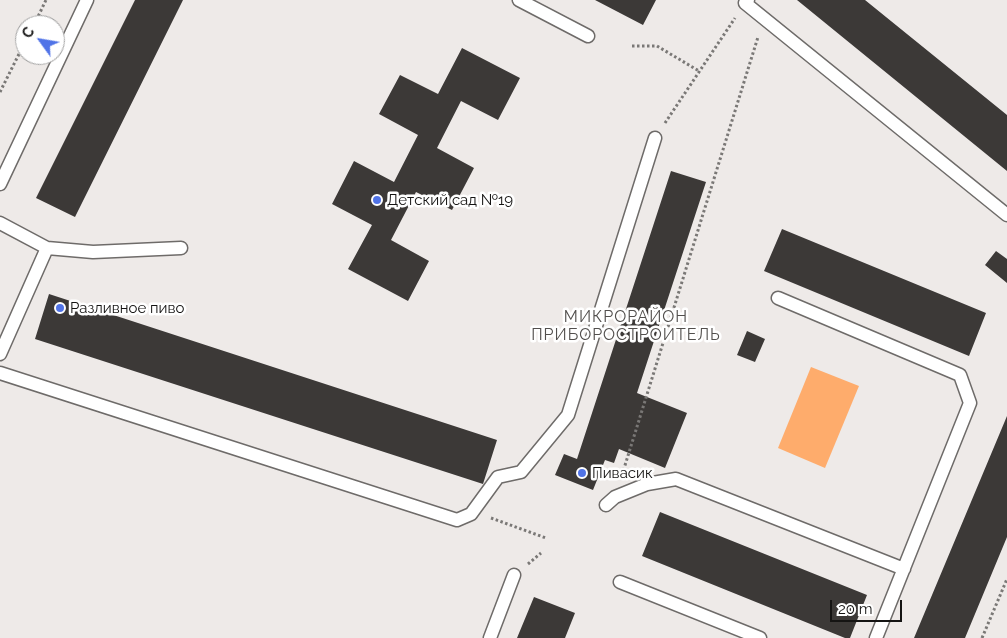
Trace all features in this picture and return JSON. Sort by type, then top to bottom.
[{"type":"lane","points":[[0,184],[87,0]]},
{"type":"lane","points":[[519,0],[588,36]]},
{"type":"lane","points":[[746,2],[1007,215]]},
{"type":"lane","points":[[0,373],[457,520],[471,514],[498,477],[521,472],[568,415],[655,138]]},
{"type":"lane","points":[[0,223],[46,248],[93,252],[181,248]]},
{"type":"lane","points":[[0,354],[46,248]]},
{"type":"lane","points":[[778,298],[960,375],[970,403],[876,638]]},
{"type":"lane","points":[[610,501],[647,484],[676,479],[904,569]]},
{"type":"lane","points":[[490,638],[514,575]]},
{"type":"lane","points":[[620,582],[760,638]]},
{"type":"path","points":[[39,15],[46,0]]},
{"type":"path","points":[[655,138],[746,2]]},
{"type":"path","points":[[610,501],[764,18]]},
{"type":"path","points":[[632,46],[657,46],[699,70]]},
{"type":"path","points":[[0,92],[15,62]]},
{"type":"path","points":[[484,515],[546,538]]},
{"type":"path","points":[[982,638],[1007,578]]},
{"type":"shaded area","points":[[811,367],[859,386],[825,468],[778,448]]},
{"type":"building","points":[[135,0],[183,0],[75,217],[36,198]]},
{"type":"building","points":[[595,0],[656,0],[643,25]]},
{"type":"building","points":[[797,0],[865,0],[1007,115],[1007,171]]},
{"type":"building","points":[[462,48],[520,78],[498,120],[461,101],[437,148],[474,168],[452,210],[416,192],[391,240],[429,261],[408,301],[348,269],[372,225],[332,204],[354,161],[394,182],[418,135],[379,114],[400,75],[438,94]]},
{"type":"building","points":[[671,171],[706,182],[637,393],[687,413],[665,468],[619,449],[614,463],[605,460],[593,490],[555,475],[564,454],[577,459]]},
{"type":"building","points":[[782,229],[986,313],[969,356],[764,271]]},
{"type":"building","points":[[996,251],[1007,259],[1007,283],[985,265]]},
{"type":"building","points":[[49,294],[497,440],[483,484],[35,339]]},
{"type":"building","points":[[747,331],[765,339],[755,362],[737,355]]},
{"type":"building","points":[[1007,416],[1007,537],[965,638],[914,638]]},
{"type":"building","points":[[660,512],[867,595],[850,638],[845,638],[642,556]]},
{"type":"building","points":[[534,597],[575,613],[565,638],[517,638]]},
{"type":"place","name":"Детский сад №19","points":[[377,200]]},
{"type":"place","name":"Разливное пиво","points":[[60,308]]},
{"type":"place","name":"Пивасик","points":[[582,473]]},
{"type":"district","name":"МИКРОРАЙОН ПРИБОРОСТРОИТЕЛЬ","points":[[626,326]]}]
